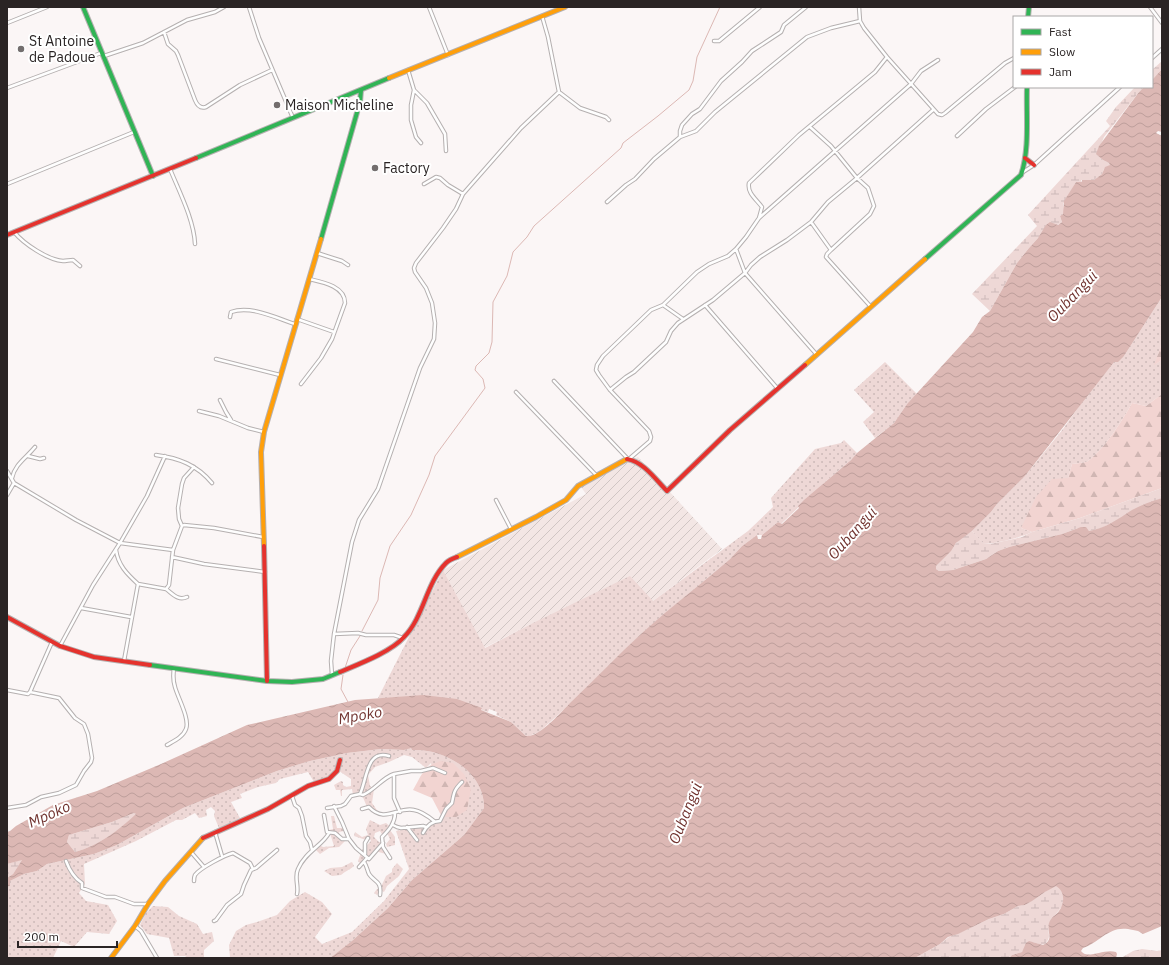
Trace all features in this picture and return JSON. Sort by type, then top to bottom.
[{"type":"street","points":[[7,23],[47,7]]},
{"type":"street","points":[[83,7],[153,176]]},
{"type":"street","points":[[7,88],[102,55],[144,43],[187,20],[215,12],[224,7]]},
{"type":"street","points":[[249,7],[258,38],[293,118]]},
{"type":"street","points":[[429,7],[448,55]]},
{"type":"street","points":[[7,235],[565,7]]},
{"type":"street","points":[[714,41],[719,41],[760,7]]},
{"type":"street","points":[[680,137],[682,125],[692,114],[700,109],[721,80],[742,62],[752,51],[781,32],[784,25],[806,7]]},
{"type":"street","points":[[859,7],[860,21],[864,28],[887,57],[938,114],[942,115],[945,113],[1005,62],[1013,58]]},
{"type":"street","points":[[1150,7],[1162,23]]},
{"type":"street","points":[[542,16],[548,37],[559,92],[580,108],[606,117],[609,120]]},
{"type":"street","points":[[607,202],[635,179],[654,159],[680,137],[696,131],[715,112],[807,37],[831,28],[860,21]]},
{"type":"street","points":[[164,32],[168,44],[176,51],[178,55],[197,105],[201,107],[206,107],[240,85],[272,70]]},
{"type":"street","points":[[1153,57],[1162,49]]},
{"type":"street","points":[[7,617],[60,646],[94,657],[267,681],[302,682],[323,679],[362,663],[394,646],[404,638],[411,629],[437,574],[447,562],[536,517],[566,500],[578,486],[629,459],[650,442],[651,437],[649,431],[610,390],[596,370],[597,365],[604,356],[651,310],[662,305],[697,272],[709,264],[728,256],[736,249],[762,213],[762,207],[748,188],[749,183],[810,127],[875,72],[887,57]]},
{"type":"street","points":[[759,218],[911,84],[921,72],[938,60]]},
{"type":"street","points":[[408,70],[414,90],[411,105],[411,120],[416,137],[421,143]]},
{"type":"street","points":[[957,136],[986,109],[1014,88]]},
{"type":"street","points":[[1023,172],[1025,158],[1027,88]]},
{"type":"street","points":[[554,381],[629,459],[642,467],[667,491],[730,430],[871,308],[1015,181],[1023,172],[1034,165],[1119,88]]},
{"type":"street","points":[[267,681],[261,452],[264,432],[360,102],[361,90]]},
{"type":"street","points":[[414,90],[427,103],[445,134],[446,151]]},
{"type":"street","points":[[332,676],[331,661],[334,634],[346,567],[359,520],[378,489],[420,368],[434,339],[435,323],[432,303],[414,268],[416,263],[456,209],[463,194],[521,128],[559,92]]},
{"type":"street","points":[[610,390],[634,372],[666,342],[671,331],[683,320],[693,314],[745,273],[751,264],[760,257],[787,240],[811,222],[828,202],[933,110]]},
{"type":"street","points":[[810,127],[831,146],[857,178],[868,188],[874,206],[870,214],[831,250],[826,257],[871,308]]},
{"type":"street","points":[[7,184],[134,132]]},
{"type":"street","points":[[1025,158],[1034,165]]},
{"type":"street","points":[[170,169],[186,210],[195,244]]},
{"type":"street","points":[[424,184],[436,177],[440,178],[463,194]]},
{"type":"street","points":[[811,222],[831,250]]},
{"type":"street","points":[[14,232],[22,241],[41,253],[63,261],[73,260],[80,266]]},
{"type":"street","points":[[736,249],[745,273],[817,355]]},
{"type":"street","points":[[317,253],[342,261],[348,265]]},
{"type":"street","points":[[301,384],[332,339],[337,321],[345,303],[345,298],[338,289],[309,279]]},
{"type":"street","points":[[662,305],[683,320]]},
{"type":"street","points":[[704,305],[778,389]]},
{"type":"street","points":[[230,317],[231,312],[236,311],[255,312],[296,324]]},
{"type":"street","points":[[297,319],[334,332]]},
{"type":"street","points":[[216,359],[280,375]]},
{"type":"street","points":[[516,392],[598,476]]},
{"type":"street","points":[[220,400],[232,421]]},
{"type":"street","points":[[199,411],[264,432]]},
{"type":"street","points":[[12,478],[13,471],[20,461],[28,456],[35,447]]},
{"type":"street","points":[[156,455],[179,459],[194,467],[206,476],[212,483]]},
{"type":"street","points":[[28,456],[40,459],[44,458]]},
{"type":"street","points":[[60,646],[93,584],[120,543],[147,496],[165,456]]},
{"type":"street","points":[[182,526],[179,519],[178,508],[182,484],[184,478],[194,467]]},
{"type":"street","points":[[7,471],[14,483],[76,520],[120,543],[173,550]]},
{"type":"street","points":[[7,495],[14,483]]},
{"type":"street","points":[[496,500],[511,529]]},
{"type":"street","points":[[182,526],[214,528],[263,537]]},
{"type":"street","points":[[166,589],[169,585],[173,550],[178,532],[182,526]]},
{"type":"street","points":[[116,549],[117,558],[123,569],[138,584],[166,589],[174,596],[184,598],[187,597]]},
{"type":"street","points":[[172,557],[204,564],[265,572]]},
{"type":"street","points":[[124,661],[138,584]]},
{"type":"street","points":[[81,608],[131,617]]},
{"type":"street","points":[[334,634],[358,633],[366,635],[394,635],[404,638]]},
{"type":"street","points":[[30,692],[52,642]]},
{"type":"street","points":[[167,745],[177,740],[187,728],[186,716],[174,686],[174,668]]},
{"type":"street","points":[[7,689],[28,694],[30,692],[59,698],[75,718],[84,724],[88,734],[92,758],[76,785],[59,793],[41,797],[26,805],[7,808]]},
{"type":"street","points":[[360,794],[372,760],[380,754],[389,756]]},
{"type":"street","points":[[111,958],[135,926],[148,904],[165,881],[202,839],[268,809],[308,786],[329,779],[337,771],[340,760]]},
{"type":"street","points":[[327,808],[345,804],[351,796],[360,794],[363,795],[369,792],[394,774],[434,768],[445,773]]},
{"type":"street","points":[[394,774],[394,798],[400,812]]},
{"type":"street","points":[[362,809],[369,807],[375,814],[395,813],[413,809],[434,821],[440,821],[446,809],[452,803],[452,797],[456,788],[462,782]]},
{"type":"street","points":[[291,795],[295,804],[299,808],[306,836],[310,842],[312,850]]},
{"type":"street","points":[[334,806],[349,839],[356,848],[369,859],[383,843]]},
{"type":"street","points":[[390,858],[383,847],[382,837],[393,825],[395,821],[395,813]]},
{"type":"street","points":[[324,815],[327,832],[329,833]]},
{"type":"street","points":[[423,832],[426,827],[434,821]]},
{"type":"street","points":[[393,825],[397,827],[426,827]]},
{"type":"street","points":[[407,827],[417,840]]},
{"type":"street","points":[[215,832],[222,856]]},
{"type":"street","points":[[329,833],[336,833],[342,839],[349,839]]},
{"type":"street","points":[[298,894],[297,870],[301,862],[312,850],[327,838],[329,833]]},
{"type":"street","points":[[359,867],[364,862],[366,856],[366,843],[368,838]]},
{"type":"street","points":[[214,921],[227,905],[241,894],[249,872],[267,859],[276,850]]},
{"type":"street","points":[[191,852],[204,867]]},
{"type":"street","points":[[194,881],[194,876],[204,867],[222,856],[233,853],[250,863],[253,869]]},
{"type":"street","points":[[66,861],[68,869],[74,873],[77,880],[82,883],[82,888],[106,897],[115,898],[134,904],[148,904]]},
{"type":"street","points":[[364,862],[370,876],[377,881],[380,894]]},
{"type":"street","points":[[135,926],[158,958]]},
{"type":"shaded area","points":[[638,457],[722,549],[653,601],[531,624],[484,648],[443,570],[586,494],[581,487]]},
{"type":"green space","points":[[1162,61],[1162,69],[1153,79],[1153,69]]},
{"type":"green space","points":[[1134,88],[1143,88],[1104,137],[1097,154],[1111,165],[1104,169],[1102,174],[1094,180],[1081,180],[1082,182],[1076,182],[1063,204],[1064,211],[1060,216],[1062,222],[1038,238],[1029,248],[1017,263],[990,311],[972,294],[1037,226],[1028,215],[1110,126],[1106,121],[1116,107]]},
{"type":"green space","points":[[1162,297],[1162,343],[1155,364],[1162,360],[1162,394],[1146,406],[1132,403],[1113,434],[1101,449],[1088,461],[1072,464],[1068,478],[1021,528],[1032,532],[1000,542],[987,544],[983,543],[972,531],[1025,476],[1063,429],[1092,388],[1114,361],[1124,356]]},
{"type":"green space","points":[[1162,343],[1162,360],[1154,365]]},
{"type":"green space","points":[[885,362],[917,394],[907,404],[894,423],[875,438],[863,422],[874,412],[854,390]]},
{"type":"green space","points":[[1162,394],[1162,488],[1080,518],[1032,532],[1021,528],[1036,497],[1052,479],[1068,478],[1072,464],[1086,462],[1094,456],[1113,434],[1132,403],[1146,406]]},
{"type":"green space","points":[[844,440],[857,453],[851,460],[825,482],[781,524],[778,522],[762,535],[757,535],[742,546],[730,559],[643,632],[539,732],[526,736],[511,722],[496,715],[497,712],[489,709],[488,712],[481,710],[482,709],[378,698],[443,570],[485,648],[630,576],[653,601],[748,531],[773,507],[771,498],[815,449],[841,443]]},
{"type":"green space","points":[[1162,488],[1162,498],[1133,510],[1115,522],[1101,528],[1090,531],[1078,528],[1062,534],[1009,547],[998,551],[986,559],[953,570],[939,571],[936,569],[936,566],[960,539],[972,531],[983,543],[990,544],[1022,537],[1032,532],[1080,518]]},
{"type":"green space","points":[[409,748],[412,750],[425,750],[437,753],[450,758],[461,765],[478,784],[483,795],[484,808],[464,835],[412,880],[388,908],[353,940],[330,958],[230,958],[229,945],[236,931],[246,925],[277,915],[290,901],[305,892],[322,902],[332,914],[315,937],[322,944],[352,932],[384,901],[409,869],[396,831],[441,822],[442,817],[431,763],[426,768],[412,757],[404,755],[375,767],[368,775],[370,786],[374,789],[372,803],[379,813],[367,807],[362,795],[353,795],[352,789],[342,790],[341,796],[340,790],[336,790],[334,785],[341,781],[346,787],[351,786],[351,779],[336,769],[328,777],[314,782],[308,772],[280,779],[276,783],[258,787],[240,794],[242,798],[231,802],[240,818],[219,828],[214,816],[215,811],[211,807],[206,810],[207,816],[199,818],[195,813],[182,820],[176,820],[136,841],[84,864],[85,884],[79,893],[86,901],[108,905],[117,921],[109,934],[87,932],[74,947],[61,941],[53,958],[7,958],[7,887],[10,886],[10,881],[24,874],[37,871],[47,864],[94,854],[117,845],[183,808],[277,771],[310,761],[347,753],[381,749],[404,750]]},
{"type":"green space","points":[[441,761],[453,763],[464,774],[471,789],[467,810],[456,817],[442,817],[432,798],[413,790],[427,768]]},
{"type":"green space","points":[[134,813],[137,814],[123,826],[92,846],[75,852],[67,842],[69,835],[112,822]]},
{"type":"green space","points":[[331,816],[334,816],[337,828],[344,828],[344,831],[339,832],[340,839],[345,841],[339,847],[329,848],[320,854],[315,849],[319,845],[323,847],[334,846],[329,830],[333,829]]},
{"type":"green space","points":[[370,820],[380,825],[386,823],[392,828],[390,830],[395,837],[395,845],[387,847],[386,844],[390,839],[388,835],[386,833],[383,836],[380,831],[375,833],[374,837],[379,842],[382,842],[381,847],[386,854],[375,851],[361,864],[358,861],[362,850],[371,841],[369,837],[366,840],[354,836],[355,832],[362,837],[368,835],[366,829]]},
{"type":"green space","points":[[23,859],[13,874],[7,878],[7,864]]},
{"type":"green space","points":[[352,862],[354,866],[341,875],[332,876],[324,871],[330,868],[342,867]]},
{"type":"green space","points":[[397,863],[403,869],[399,876],[387,886],[384,892],[382,891],[377,895],[374,893],[377,889],[380,889],[386,876],[392,872],[392,869]]},
{"type":"green space","points":[[1054,886],[1058,886],[1063,892],[1064,903],[1049,924],[1049,938],[1045,944],[1028,942],[1022,952],[1012,955],[1009,958],[915,958],[940,944],[949,937],[1004,914],[1018,906],[1025,905]]},
{"type":"green space","points":[[153,906],[168,907],[179,916],[197,924],[203,934],[212,932],[214,941],[204,950],[204,958],[174,956],[169,938],[147,934],[140,925],[146,913]]},
{"type":"green space","points":[[1142,949],[1157,951],[1162,950],[1162,958],[1121,958],[1133,951]]},
{"type":"water","points":[[1162,69],[1162,132],[1158,131],[1156,133],[1162,136],[1162,297],[1124,356],[1118,362],[1114,362],[1025,476],[972,531],[956,543],[951,551],[936,566],[936,569],[939,571],[953,570],[986,559],[998,551],[1009,547],[1062,534],[1081,527],[1086,527],[1089,531],[1095,530],[1112,523],[1139,506],[1162,498],[1162,926],[1143,934],[1138,931],[1128,929],[1115,930],[1083,948],[1081,951],[1087,954],[1106,951],[1116,952],[1116,958],[1009,958],[1012,955],[1022,952],[1026,943],[1029,941],[1043,945],[1049,940],[1049,923],[1061,908],[1063,901],[1061,891],[1056,886],[1025,905],[1018,906],[1004,914],[948,937],[940,944],[915,958],[330,958],[353,940],[388,908],[412,880],[464,835],[484,808],[483,795],[478,784],[461,765],[450,758],[437,753],[425,750],[412,750],[411,748],[404,750],[381,749],[347,753],[310,761],[277,771],[183,808],[117,845],[94,854],[47,864],[37,871],[24,874],[10,881],[10,886],[7,887],[7,878],[13,874],[22,860],[7,864],[7,832],[53,805],[97,791],[247,725],[355,700],[423,695],[457,699],[482,708],[481,710],[511,722],[526,736],[537,733],[556,717],[643,632],[730,559],[742,546],[757,535],[758,539],[761,539],[762,535],[778,522],[782,524],[799,508],[798,506],[804,500],[851,460],[857,453],[894,423],[907,404],[973,332],[982,317],[990,311],[1017,263],[1038,238],[1046,225],[1050,222],[1058,225],[1062,222],[1060,216],[1063,214],[1064,201],[1076,182],[1082,182],[1082,180],[1094,180],[1102,174],[1105,167],[1110,165],[1096,154],[1099,146],[1143,88],[1153,88],[1153,79]],"holes":[[[134,813],[136,814],[123,826],[100,842],[75,852],[67,842],[69,835],[112,822]]]},
{"type":"waterway","points":[[362,631],[378,600],[380,578],[390,546],[411,515],[429,475],[435,456],[485,388],[483,379],[475,370],[476,366],[489,353],[492,342],[493,302],[507,276],[513,252],[527,237],[534,226],[621,148],[623,143],[689,90],[693,81],[697,57],[720,7]]},
{"type":"waterway","points":[[345,668],[351,650],[360,636]]},
{"type":"waterway","name":"Mpoko","points":[[343,675],[341,689],[348,702]]},
{"type":"traffic: fast","points":[[83,7],[153,176]]},
{"type":"traffic: fast","points":[[1028,16],[1029,7]]},
{"type":"traffic: fast","points":[[196,158],[389,78]]},
{"type":"traffic: fast","points":[[925,259],[1021,175],[1027,143],[1027,88]]},
{"type":"traffic: fast","points":[[321,239],[360,102],[361,90]]},
{"type":"traffic: fast","points":[[150,665],[267,681],[292,682],[323,679],[340,672]]},
{"type":"traffic: slow","points":[[389,78],[565,7]]},
{"type":"traffic: slow","points":[[264,546],[261,452],[264,432],[321,239]]},
{"type":"traffic: slow","points":[[805,365],[925,259]]},
{"type":"traffic: slow","points":[[457,557],[566,500],[578,486],[627,459]]},
{"type":"traffic: slow","points":[[111,958],[135,926],[148,904],[165,881],[203,838]]},
{"type":"traffic: jam","points":[[7,235],[196,158]]},
{"type":"traffic: jam","points":[[1025,158],[1034,165]]},
{"type":"traffic: jam","points":[[627,459],[639,464],[667,491],[730,430],[805,365]]},
{"type":"traffic: jam","points":[[264,546],[267,681]]},
{"type":"traffic: jam","points":[[340,672],[383,653],[404,637],[416,620],[439,571],[447,562],[457,557]]},
{"type":"traffic: jam","points":[[7,617],[60,646],[94,657],[150,665]]},
{"type":"traffic: jam","points":[[203,838],[268,809],[308,786],[329,779],[337,771],[340,760]]},
{"type":"place","name":"St Antoine de Padoue","points":[[21,49]]},
{"type":"place","name":"Maison Micheline","points":[[277,105]]},
{"type":"place","name":"Factory","points":[[375,168]]},
{"type":"water label","name":"Oubangui","points":[[1072,296]]},
{"type":"water label","name":"Oubangui","points":[[852,533]]},
{"type":"water label","name":"Oubangui","points":[[685,813]]}]
